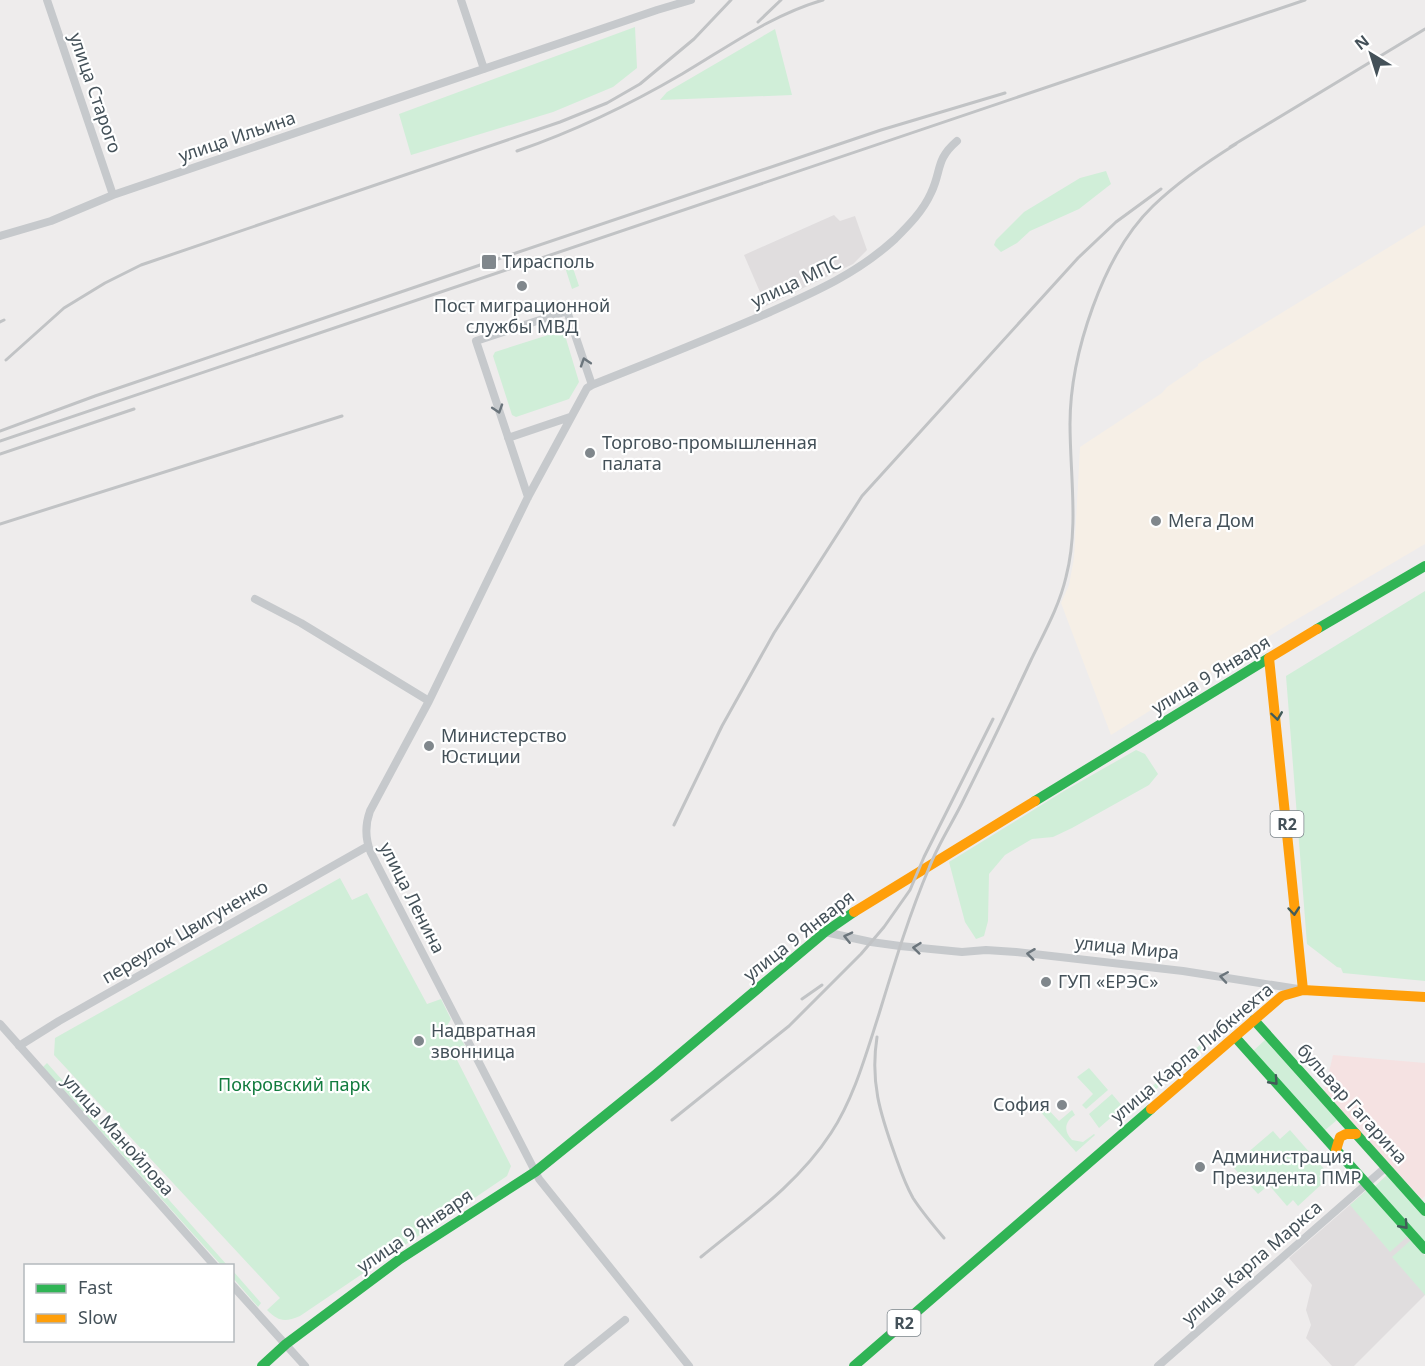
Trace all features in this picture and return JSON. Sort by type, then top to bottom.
[{"type":"street","name":"улица Старого","points":[[47,0],[113,195]]},
{"type":"street","points":[[461,0],[484,69]]},
{"type":"street","name":"улица Ильина","points":[[0,236],[51,221],[113,195],[691,0]]},
{"type":"street","name":"улица МПС","points":[[592,385],[698,344],[857,270],[895,239],[924,207],[933,190],[939,164],[946,151],[957,141]]},
{"type":"street","points":[[528,497],[476,341],[567,310],[592,385]]},
{"type":"street","name":"улица Ленина","points":[[592,385],[581,396],[528,497],[429,701],[370,811],[366,829],[368,846],[535,1172],[688,1366]]},
{"type":"street","points":[[508,438],[570,417]]},
{"type":"street","name":"улица 9 Января","points":[[262,1366],[286,1344],[400,1259],[535,1172],[654,1076],[825,932],[869,902],[1269,658],[1425,566]]},
{"type":"street","points":[[255,599],[429,701]]},
{"type":"street","name":"улица Карла Либкнехта","points":[[854,1366],[1282,996],[1303,990],[1278,726],[1269,658]]},
{"type":"street","name":"переулок Цвигуненко","points":[[18,1046],[368,846]]},
{"type":"street","name":"улица Мира","points":[[825,932],[900,946],[962,952],[986,950],[1016,952],[1183,971],[1303,990],[1425,998]]},
{"type":"street","name":"бульвар Гагарина","points":[[1254,1020],[1425,1211]]},
{"type":"street","name":"улица Манойлова","points":[[0,1024],[213,1264]]},
{"type":"street","points":[[1234,1037],[1425,1249]]},
{"type":"street","points":[[1336,1150],[1340,1137],[1346,1134],[1356,1134]]},
{"type":"street","name":"улица Карла Маркса","points":[[1158,1366],[1386,1167]]},
{"type":"street","points":[[234,1287],[305,1366]]},
{"type":"street","points":[[568,1366],[625,1320]]},
{"type":"shaded area","points":[[834,215],[840,221],[855,216],[867,250],[853,264],[766,306],[744,255]]},
{"type":"shaded area","name":"Мега Дом","points":[[1425,225],[1425,544],[1289,624],[1111,735],[1061,603],[1069,585],[1074,558],[1080,447],[1162,393],[1198,364]]},
{"type":"shaded area","points":[[1333,1055],[1425,1063],[1425,1196],[1422,1199],[1324,1093]]},
{"type":"shaded area","points":[[1367,1190],[1425,1256],[1425,1295],[1354,1366],[1332,1366],[1306,1338],[1311,1325],[1306,1310],[1312,1285],[1289,1258]]},
{"type":"green space","points":[[635,27],[637,68],[613,87],[553,112],[411,155],[399,114]]},
{"type":"green space","points":[[775,29],[792,95],[660,100],[667,92]]},
{"type":"green space","points":[[1106,171],[1111,184],[1079,209],[1030,231],[1017,243],[1001,252],[994,245],[996,240],[1024,212],[1080,178]]},
{"type":"green space","points":[[571,262],[579,286],[572,289],[564,264]]},
{"type":"green space","points":[[564,332],[579,382],[569,399],[516,417],[512,415],[493,356],[495,352]]},
{"type":"green space","points":[[1425,591],[1425,981],[1343,973],[1341,968],[1307,944],[1286,676]]},
{"type":"green space","points":[[1136,750],[1145,754],[1158,774],[1149,785],[1072,828],[1053,837],[1032,839],[1005,855],[989,874],[988,921],[984,936],[976,939],[965,922],[949,862],[1064,791]]},
{"type":"green space","name":"Покровский парк","points":[[340,878],[352,900],[367,893],[427,1004],[441,999],[451,1019],[447,1026],[451,1034],[460,1036],[468,1052],[456,1058],[511,1166],[507,1176],[300,1316],[282,1320],[267,1310],[280,1298],[54,1055],[55,1038]]},
{"type":"green space","points":[[1246,1004],[1250,1008],[1220,1033],[1217,1030]]},
{"type":"green space","points":[[1208,1038],[1211,1041],[1139,1104],[1134,1102]]},
{"type":"green space","points":[[1265,1040],[1337,1120],[1324,1131],[1252,1052]]},
{"type":"green space","points":[[47,1063],[226,1264],[220,1264],[43,1067]]},
{"type":"green space","points":[[1089,1068],[1108,1090],[1086,1109],[1082,1105],[1093,1094],[1077,1077]]},
{"type":"green space","points":[[1112,1094],[1123,1107],[1099,1128],[1089,1114]]},
{"type":"green space","points":[[1043,1104],[1059,1121],[1072,1110],[1075,1115],[1067,1123],[1066,1130],[1072,1140],[1083,1142],[1095,1135],[1076,1152],[1038,1109]]},
{"type":"green space","points":[[1290,1130],[1325,1170],[1319,1176],[1324,1182],[1298,1206],[1293,1200],[1287,1206],[1269,1185],[1258,1194],[1232,1166],[1273,1131],[1280,1139]]},
{"type":"green space","points":[[1388,1174],[1425,1215],[1425,1243],[1374,1187]]},
{"type":"green space","points":[[1367,1190],[1408,1236],[1390,1252],[1350,1205]]},
{"type":"green space","points":[[1411,1240],[1425,1256],[1425,1295],[1392,1257]]},
{"type":"green space","points":[[234,1272],[261,1303],[258,1307],[234,1279]]},
{"type":"railway","points":[[6,360],[64,308],[105,283],[141,265],[560,122],[607,103],[640,84],[694,39],[731,0]]},
{"type":"railway","points":[[758,22],[781,0]]},
{"type":"railway","points":[[517,151],[560,135],[622,107],[768,23],[823,0]]},
{"type":"railway","points":[[0,441],[1305,0]]},
{"type":"railway","points":[[1230,147],[1425,29]]},
{"type":"railway","points":[[0,431],[95,396],[881,130],[1005,93]]},
{"type":"railway","points":[[701,1257],[771,1200],[803,1169],[831,1133],[853,1091],[908,922],[933,859],[1051,620],[1063,588],[1070,558],[1073,520],[1070,424],[1072,397],[1083,337],[1093,307],[1105,278],[1135,226],[1172,189],[1236,144]]},
{"type":"railway","points":[[674,825],[722,726],[774,633],[862,496],[1078,258],[1116,222],[1161,189]]},
{"type":"railway","points":[[0,322],[4,320]]},
{"type":"railway","points":[[0,454],[134,409]]},
{"type":"railway","points":[[0,524],[342,416]]},
{"type":"railway","points":[[672,1120],[789,1026],[861,954],[884,927],[910,890],[924,857],[993,719]]},
{"type":"railway","points":[[802,999],[822,985]]},
{"type":"railway","points":[[877,1037],[876,1083],[881,1111],[890,1140],[913,1198],[944,1238]]},
{"type":"traffic: fast","points":[[1317,629],[1425,566]]},
{"type":"traffic: fast","points":[[1035,801],[1269,658]]},
{"type":"traffic: fast","points":[[262,1366],[286,1344],[400,1259],[535,1172],[654,1076],[825,932],[854,912]]},
{"type":"traffic: fast","points":[[1254,1020],[1425,1211]]},
{"type":"traffic: fast","points":[[1235,1037],[1425,1249]]},
{"type":"traffic: fast","points":[[854,1366],[1151,1109]]},
{"type":"traffic: slow","points":[[1303,990],[1269,658],[1317,629]]},
{"type":"traffic: slow","points":[[854,912],[1035,801]]},
{"type":"traffic: slow","points":[[1151,1109],[1282,996],[1303,990],[1425,997]]},
{"type":"traffic: slow","points":[[1336,1150],[1340,1137],[1346,1134],[1356,1134]]},
{"type":"place","name":"Тирасполь","points":[[489,262]]},
{"type":"place","name":"Пост миграционной службы МВД","points":[[522,286]]},
{"type":"place","name":"Торгово-промышленная палата","points":[[590,453]]},
{"type":"place","name":"Мега Дом","points":[[1156,521]]},
{"type":"place","name":"Министерство Юстиции","points":[[429,746]]},
{"type":"place","name":"ГУП «ЕРЭС»","points":[[1046,982]]},
{"type":"place","name":"Надвратная звонница","points":[[419,1041]]},
{"type":"place","name":"София","points":[[1062,1105]]},
{"type":"place","name":"Администрация Президента ПМР","points":[[1200,1167]]}]
